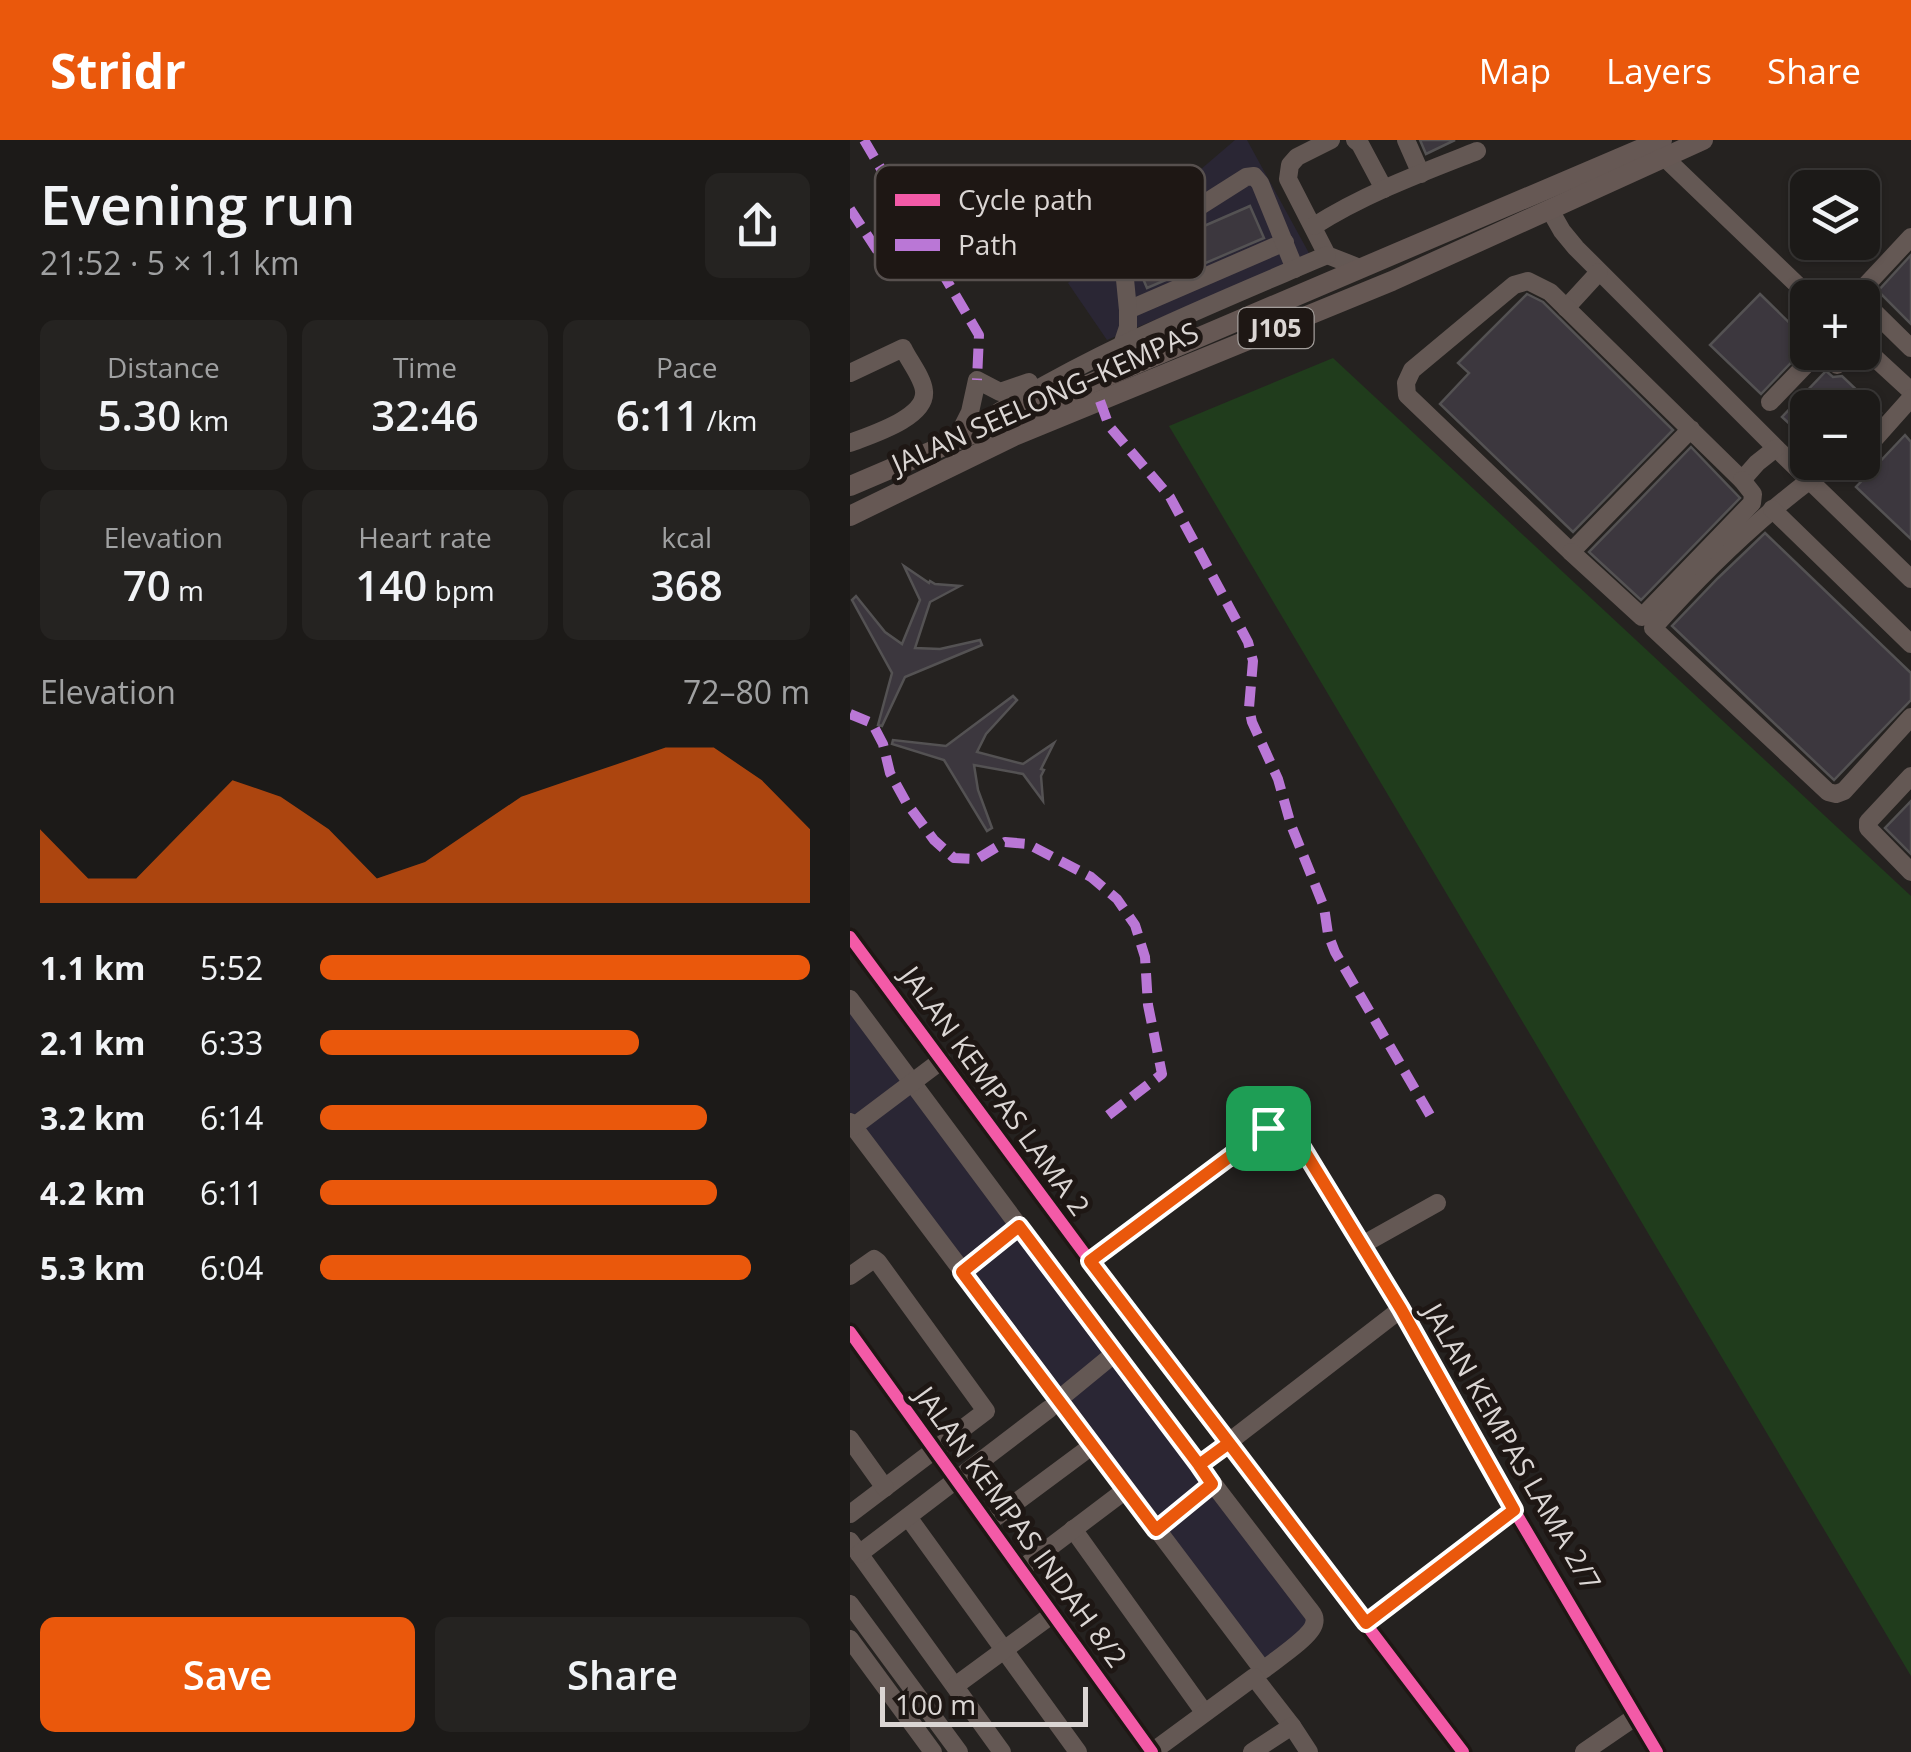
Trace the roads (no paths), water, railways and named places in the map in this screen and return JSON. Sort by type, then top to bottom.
[{"type":"main road","name":"JALAN SEELONG–KEMPAS","points":[[850,486],[1360,268],[1660,145],[1703,140]]},
{"type":"main road","name":"JALAN SEELONG–KEMPAS","points":[[850,516],[1014,436],[1392,280],[1550,210],[1660,145]]},
{"type":"street","points":[[1331,140],[1298,157],[1290,165],[1288,179],[1327,255],[1360,268]]},
{"type":"street","points":[[1355,140],[1384,189]]},
{"type":"street","points":[[1406,140],[1421,174]]},
{"type":"street","points":[[1660,145],[1794,280]]},
{"type":"street","points":[[1314,226],[1384,189],[1477,152]]},
{"type":"street","points":[[1205,203],[1254,176],[1295,269]]},
{"type":"street","points":[[1550,210],[1562,231],[1600,272],[1790,461]]},
{"type":"street","points":[[1873,280],[1911,237]]},
{"type":"street","points":[[1205,276],[1284,242]]},
{"type":"street","points":[[957,438],[970,412],[977,380],[1000,392],[1009,390],[1327,255]]},
{"type":"street","points":[[1566,308],[1600,272]]},
{"type":"street","points":[[957,438],[1020,398],[1122,345],[1128,327],[1125,280]]},
{"type":"street","points":[[1128,310],[1197,280]]},
{"type":"street","points":[[1648,622],[1752,503],[1753,494],[1691,428],[1550,292],[1528,281],[1514,285],[1412,370],[1406,396],[1828,792],[1844,791],[1911,717]]},
{"type":"street","points":[[1880,318],[1911,348]]},
{"type":"street","points":[[850,373],[903,348],[924,389],[923,401],[913,415],[850,443]]},
{"type":"street","points":[[1880,364],[1911,395],[1880,432]]},
{"type":"street","points":[[1770,402],[1801,370]]},
{"type":"street","points":[[1571,552],[1691,428]]},
{"type":"street","points":[[1742,480],[1776,448]]},
{"type":"street","points":[[1648,622],[1672,605],[1772,509],[1810,480],[1911,578]]},
{"type":"street","points":[[1772,509],[1911,644]]},
{"type":"street","points":[[1911,776],[1868,822],[1868,828],[1911,872]]},
{"type":"street","name":"JALAN KEMPAS LAMA 2","points":[[850,937],[1090,1261],[1464,1752]]},
{"type":"street","points":[[850,1000],[1314,1617],[1314,1625],[1306,1635],[1152,1752]]},
{"type":"street","points":[[942,1060],[852,1124],[1054,1404],[1156,1530],[1309,1752]]},
{"type":"street","name":"JALAN KEMPAS LAMA 2/7","points":[[1090,1261],[1268,1128],[1280,1126],[1292,1132],[1401,1309],[1657,1752]]},
{"type":"street","points":[[1362,1244],[1437,1203]]},
{"type":"street","points":[[962,1272],[1019,1226]]},
{"type":"street","points":[[850,1276],[868,1262],[878,1262],[986,1411],[850,1514]]},
{"type":"street","points":[[1199,1465],[1401,1309]]},
{"type":"street","name":"JALAN KEMPAS INDAH 8/2","points":[[852,1339],[1152,1752]]},
{"type":"street","points":[[1002,1752],[854,1548],[908,1516],[1114,1354]]},
{"type":"street","points":[[850,1439],[886,1488]]},
{"type":"street","points":[[988,1523],[1085,1451]]},
{"type":"street","points":[[1156,1530],[1212,1484]]},
{"type":"street","points":[[1021,1569],[1118,1495]]},
{"type":"street","points":[[1366,1623],[1514,1510]]},
{"type":"street","points":[[908,1516],[1078,1752]]},
{"type":"street","points":[[1073,1529],[1204,1712]]},
{"type":"street","points":[[850,1604],[959,1752]]},
{"type":"street","points":[[955,1686],[1054,1614]]},
{"type":"street","points":[[850,1639],[933,1752]]},
{"type":"street","points":[[1584,1752],[1635,1716]]},
{"type":"street","points":[[1252,1752],[1292,1726]]}]
